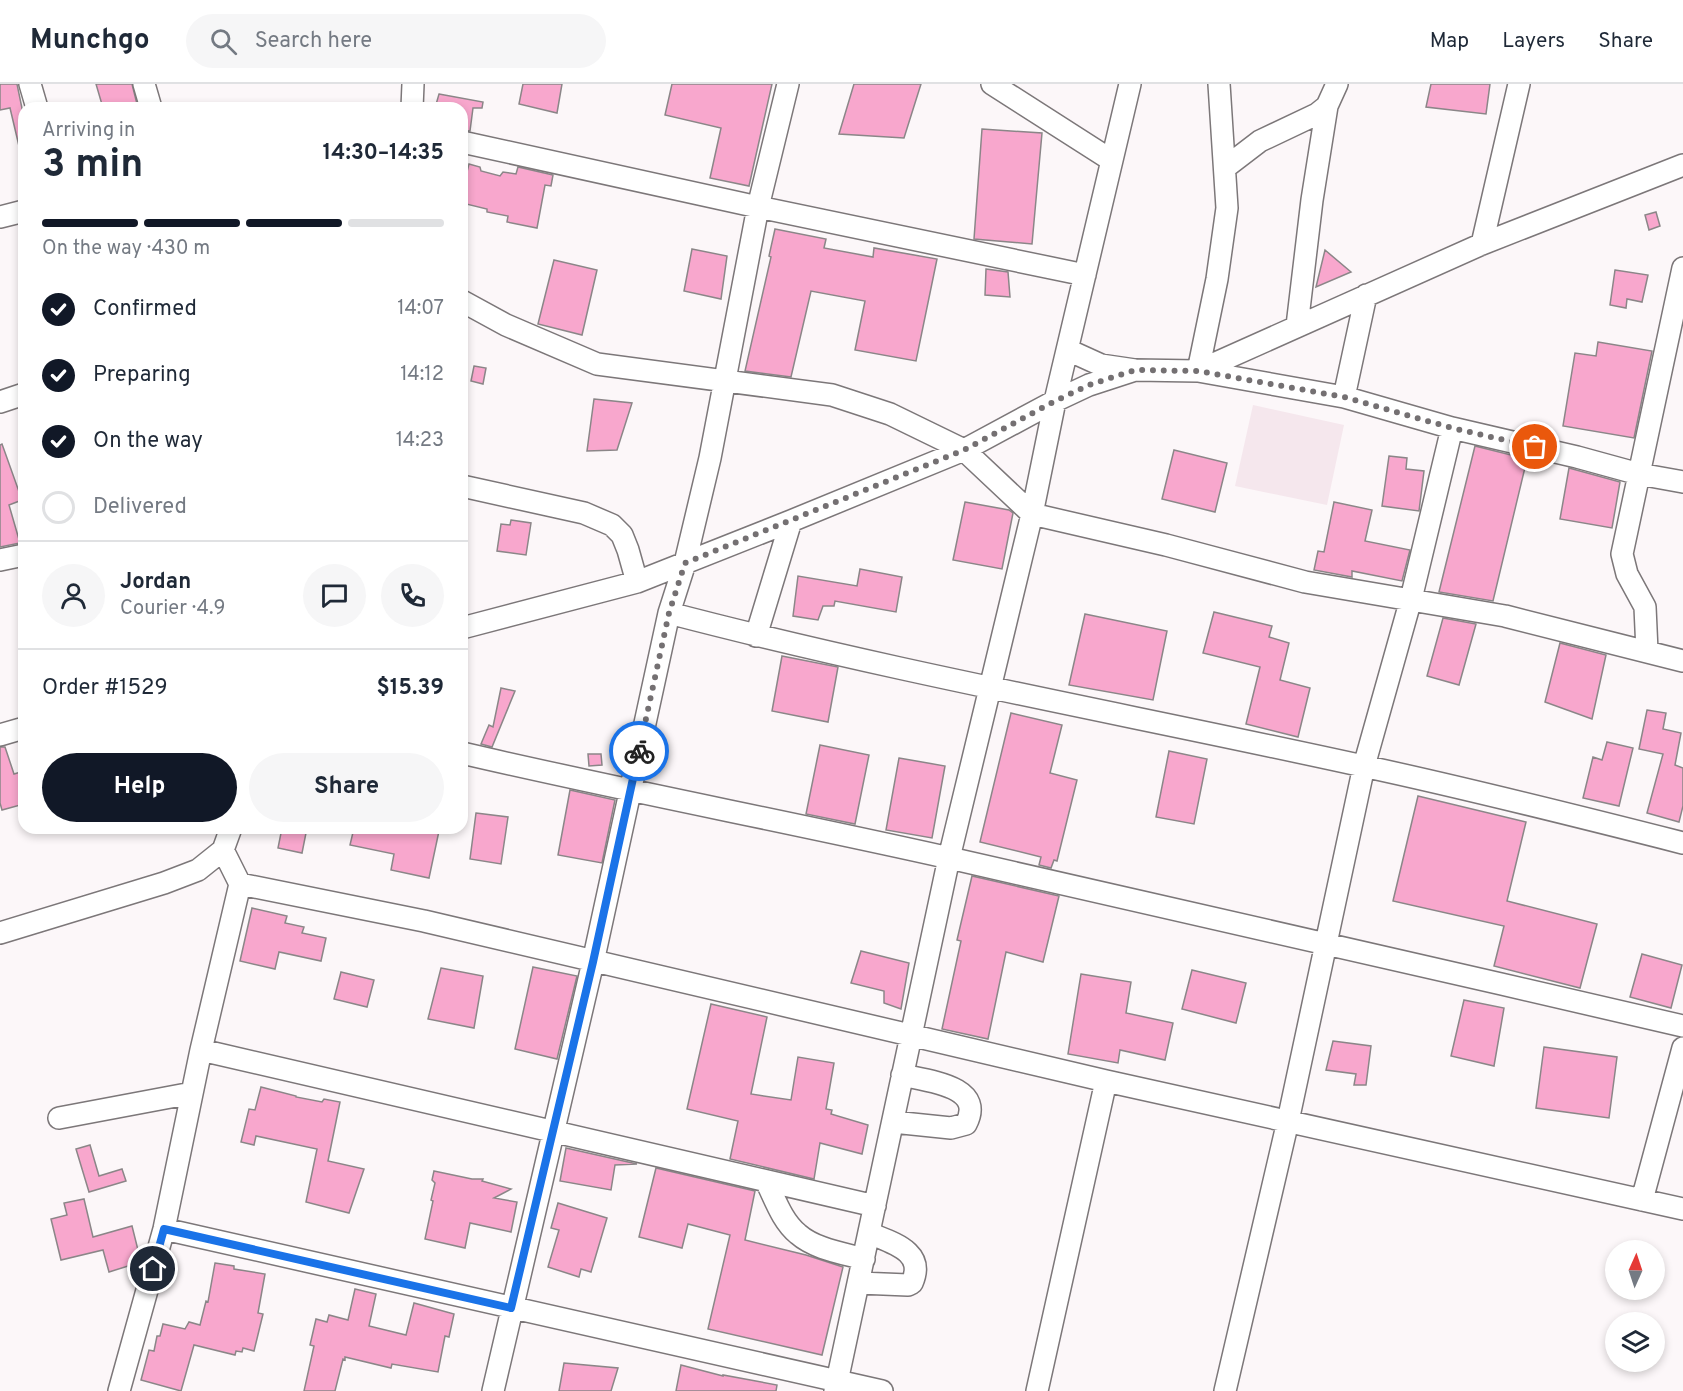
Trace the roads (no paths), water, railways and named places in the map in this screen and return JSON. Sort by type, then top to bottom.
[{"type":"street","points":[[30,84],[35,102]]},
{"type":"street","points":[[144,84],[150,102]]},
{"type":"street","points":[[412,102],[413,84]]},
{"type":"street","points":[[493,1391],[593,962],[669,613],[685,563],[710,458],[758,207],[788,84]]},
{"type":"street","points":[[992,84],[1111,160]]},
{"type":"street","points":[[836,1386],[949,858],[1032,514],[1055,401],[1130,84]]},
{"type":"street","points":[[1198,371],[1217,279],[1227,208],[1219,84]]},
{"type":"street","points":[[1297,326],[1326,106],[1337,84]]},
{"type":"street","points":[[1482,244],[1519,84]]},
{"type":"street","points":[[1226,167],[1260,141],[1317,114],[1326,106]]},
{"type":"street","points":[[468,143],[1085,275]]},
{"type":"street","points":[[1198,371],[1482,244],[1683,165]]},
{"type":"street","points":[[0,217],[18,212]]},
{"type":"street","points":[[1647,651],[1645,607],[1627,574],[1623,554],[1683,268]]},
{"type":"street","points":[[1344,397],[1366,295]]},
{"type":"street","points":[[468,304],[506,325],[597,364],[832,395],[890,414],[964,450],[1032,514],[1166,545],[1305,582],[1505,615],[1683,661]]},
{"type":"street","points":[[1068,350],[1101,365],[1135,370],[1198,371],[1344,397],[1452,428],[1577,456],[1639,474],[1683,482]]},
{"type":"street","points":[[468,626],[637,582],[964,450],[1089,385],[1135,370]]},
{"type":"street","points":[[0,402],[18,396]]},
{"type":"street","points":[[1225,1391],[1288,1121],[1364,766],[1411,599],[1452,428]]},
{"type":"street","points":[[468,487],[584,513],[612,525],[622,535],[637,582]]},
{"type":"street","points":[[756,636],[791,521]]},
{"type":"street","points":[[0,560],[18,556]]},
{"type":"street","points":[[669,613],[756,636],[990,688],[1364,766],[1683,843]]},
{"type":"street","points":[[0,735],[18,730]]},
{"type":"street","points":[[468,754],[630,792],[949,858],[1326,942],[1683,1026]]},
{"type":"street","points":[[0,933],[164,883],[198,870],[223,850],[229,834]]},
{"type":"street","points":[[119,1391],[164,1229],[201,1050],[240,884],[223,850]]},
{"type":"street","points":[[240,884],[424,921],[1106,1080],[1683,1209]]},
{"type":"street","points":[[1642,1200],[1683,1048]]},
{"type":"street","points":[[201,1050],[876,1206]]},
{"type":"street","points":[[893,1122],[951,1128],[966,1124],[971,1113],[970,1102],[957,1090],[902,1075]]},
{"type":"street","points":[[1037,1391],[1106,1080]]},
{"type":"street","points":[[60,1118],[192,1093]]},
{"type":"street","points":[[766,1181],[782,1214],[797,1234],[816,1245],[864,1259]]},
{"type":"street","points":[[164,1229],[511,1308],[836,1386],[882,1391]]},
{"type":"street","points":[[859,1283],[908,1285],[914,1278],[915,1263],[909,1253],[902,1247],[869,1233]]}]
